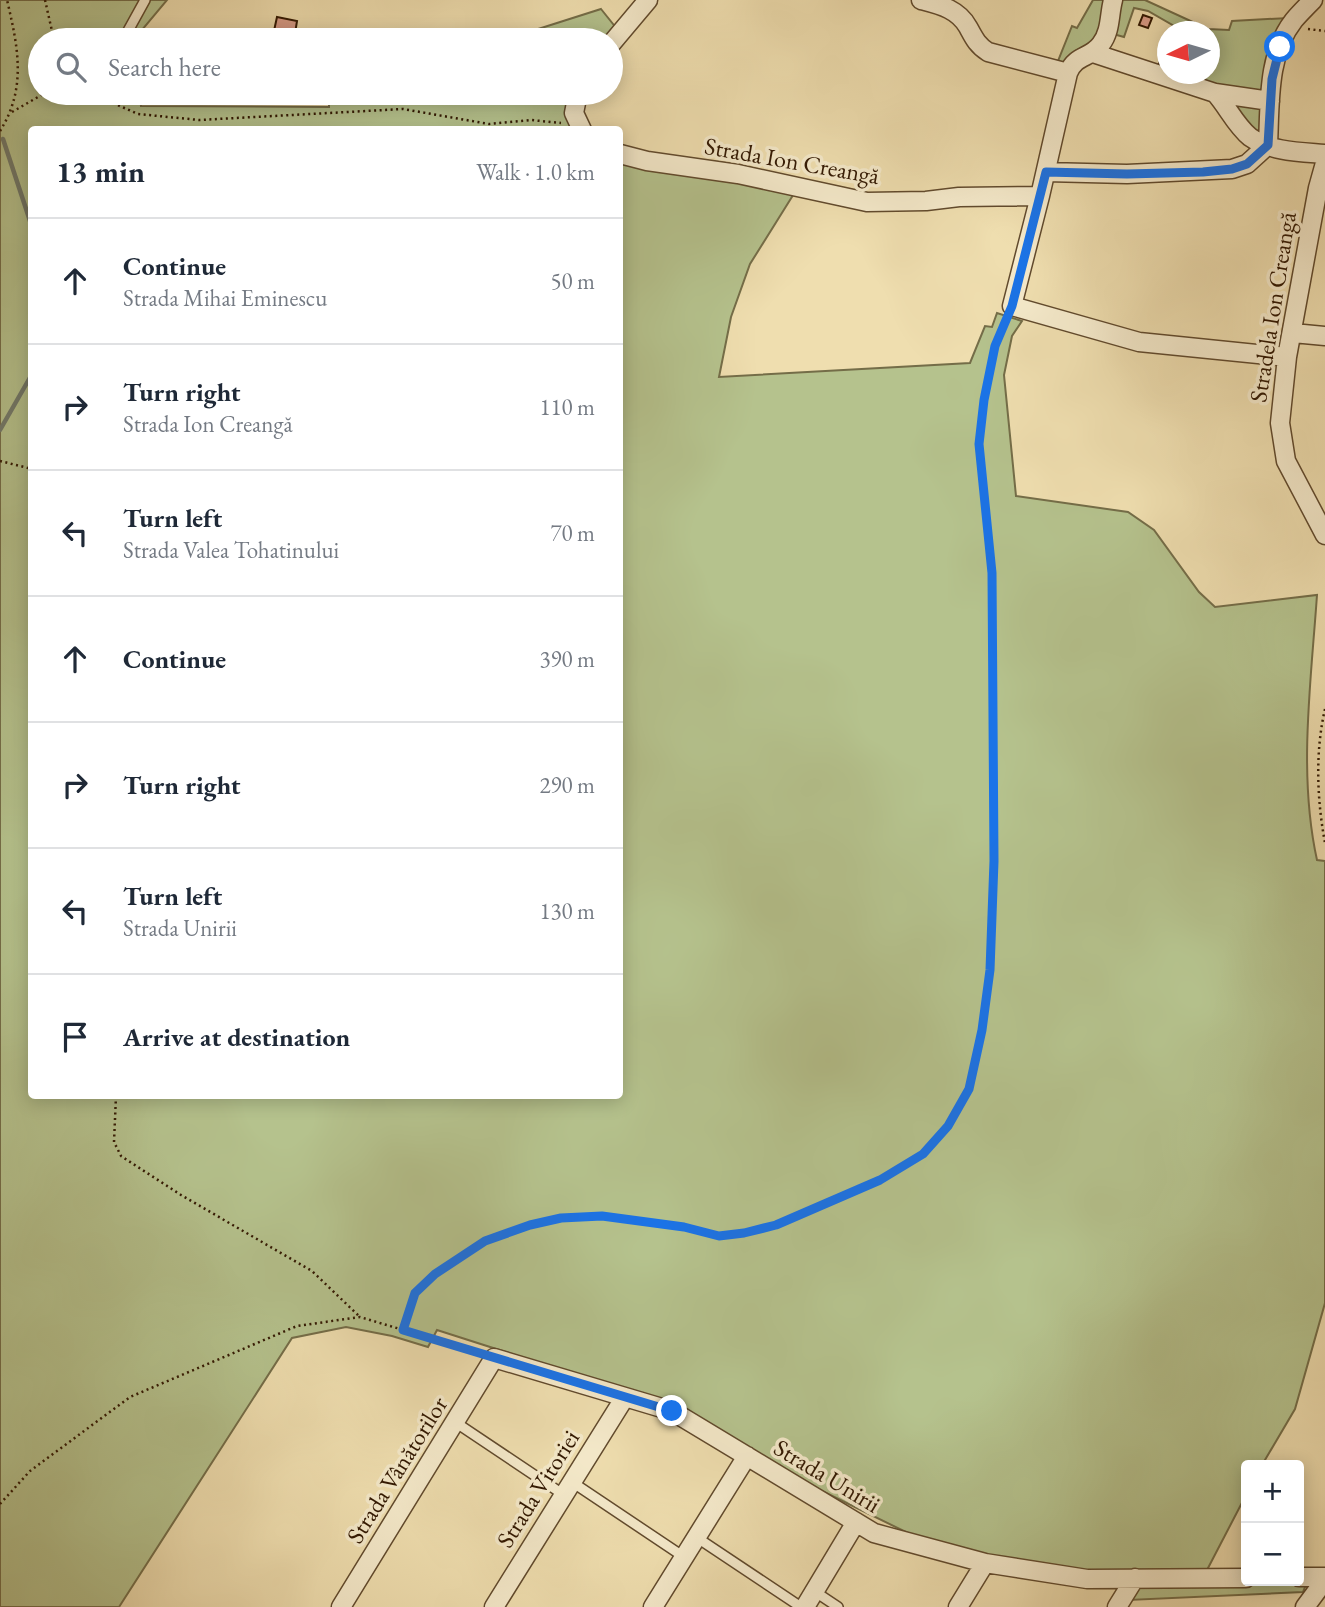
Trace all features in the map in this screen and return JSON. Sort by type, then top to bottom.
[{"type":"street","points":[[623,30],[649,0]]},
{"type":"street","points":[[921,0],[953,10],[980,47],[988,52],[1068,73]]},
{"type":"street","points":[[1114,0],[1108,32],[1101,45],[1093,53],[1081,56],[1072,64],[1068,73],[1012,306],[1139,342],[1287,357]]},
{"type":"street","points":[[1046,172],[1127,174],[1213,171],[1247,164],[1268,145],[1272,79],[1280,47],[1293,22],[1313,0]]},
{"type":"street","points":[[1093,53],[1215,93],[1270,101]]},
{"type":"street","points":[[1215,93],[1249,136],[1268,145],[1289,150],[1325,154]]},
{"type":"street","points":[[576,105],[574,113],[580,126]]},
{"type":"street","name":"Strada Ion Creangă","points":[[623,156],[738,174],[867,202],[1040,196]]},
{"type":"street","name":"Stradela Ion Creangă","points":[[1325,163],[1308,237],[1287,357],[1280,424],[1286,461],[1325,535]]},
{"type":"street","points":[[1293,332],[1325,336]]},
{"type":"street","name":"Strada Unirii","points":[[494,1358],[672,1411],[874,1533],[985,1563],[1087,1579],[1241,1578]]},
{"type":"street","name":"Strada Vânătorilor","points":[[341,1607],[494,1358]]},
{"type":"street","name":"Strada Vitoriei","points":[[494,1607],[625,1397]]},
{"type":"street","points":[[653,1607],[747,1456]]},
{"type":"street","points":[[803,1607],[856,1522]]},
{"type":"street","points":[[958,1607],[985,1563]]},
{"type":"street","points":[[1304,1577],[1325,1578]]},
{"type":"street","points":[[1117,1607],[1135,1578]]},
{"type":"street","points":[[1305,1607],[1325,1578]]},
{"type":"lane","points":[[130,28],[145,0]]},
{"type":"lane","points":[[454,1422],[684,1557]]},
{"type":"lane","points":[[696,1537],[803,1607]]},
{"type":"lane","points":[[814,1591],[838,1607]]},
{"type":"path","points":[[0,131],[12,112],[18,50],[7,0]]},
{"type":"path","points":[[45,0],[51,28]]},
{"type":"path","points":[[12,112],[28,103]]},
{"type":"path","points":[[122,105],[138,114],[199,120],[403,109],[489,124],[531,120],[573,126]]},
{"type":"path","points":[[403,1330],[415,1293],[435,1274],[485,1241],[530,1225],[561,1218],[602,1216],[684,1227],[719,1236],[744,1233],[776,1225],[880,1180],[923,1154],[948,1126],[969,1089],[982,1030],[990,970],[994,861],[992,573],[979,444],[984,400],[995,346],[1012,306]]},
{"type":"path","points":[[0,461],[28,468]]},
{"type":"path","points":[[1325,709],[1319,734],[1320,816],[1325,843]]},
{"type":"path","points":[[116,1099],[114,1142],[121,1156],[181,1195],[312,1271],[360,1317]]},
{"type":"path","points":[[0,1504],[30,1471],[130,1397],[297,1326],[360,1317],[494,1358]]},
{"type":"green space","points":[[0,0],[167,0],[144,28],[28,28],[28,105],[573,105],[575,126],[28,126],[28,1099],[623,1099],[623,160],[795,192],[750,264],[731,317],[719,377],[970,363],[985,326],[992,327],[997,313],[1022,321],[1012,336],[1004,375],[1016,496],[1128,512],[1154,530],[1199,592],[1215,607],[1317,595],[1307,761],[1311,827],[1317,860],[1325,861],[1325,1303],[1295,1409],[1265,1460],[1241,1460],[1241,1505],[1207,1570],[1108,1575],[983,1554],[912,1535],[816,1488],[681,1408],[437,1330],[428,1347],[392,1336],[346,1327],[292,1338],[119,1607],[0,1607]]},
{"type":"green space","points":[[1093,0],[1109,0],[1097,40],[1075,51],[1063,66],[1056,66],[1072,26],[1077,28]]},
{"type":"green space","points":[[1117,0],[1145,0],[1191,21],[1166,21],[1148,11],[1134,8],[1124,37],[1113,34]]},
{"type":"green space","points":[[601,9],[616,28],[541,28]]},
{"type":"green space","points":[[1288,18],[1265,88],[1255,92],[1212,84],[1220,84],[1220,30],[1229,30],[1232,21]]},
{"type":"green space","points":[[1228,100],[1264,104],[1261,133],[1249,131]]},
{"type":"green space","points":[[1241,1582],[1241,1586],[1304,1586],[1304,1582],[1307,1582],[1303,1592],[1129,1600],[1138,1586]]},
{"type":"building","points":[[1143,15],[1152,18],[1148,28],[1139,25]]},
{"type":"building","points":[[277,17],[297,21],[296,28],[275,28]]},
{"type":"waterway","points":[[3,139],[28,215]]},
{"type":"waterway","points":[[0,430],[28,381]]},
{"type":"route","points":[[672,1411],[403,1330],[415,1293],[435,1274],[485,1241],[530,1225],[561,1218],[602,1216],[684,1227],[719,1236],[776,1225],[880,1180],[923,1154],[948,1126],[969,1089],[982,1030],[990,970],[994,861],[992,573],[979,444],[984,400],[995,346],[1012,306],[1046,172],[1203,172],[1232,169],[1247,164],[1268,145],[1272,79],[1280,47]]}]
